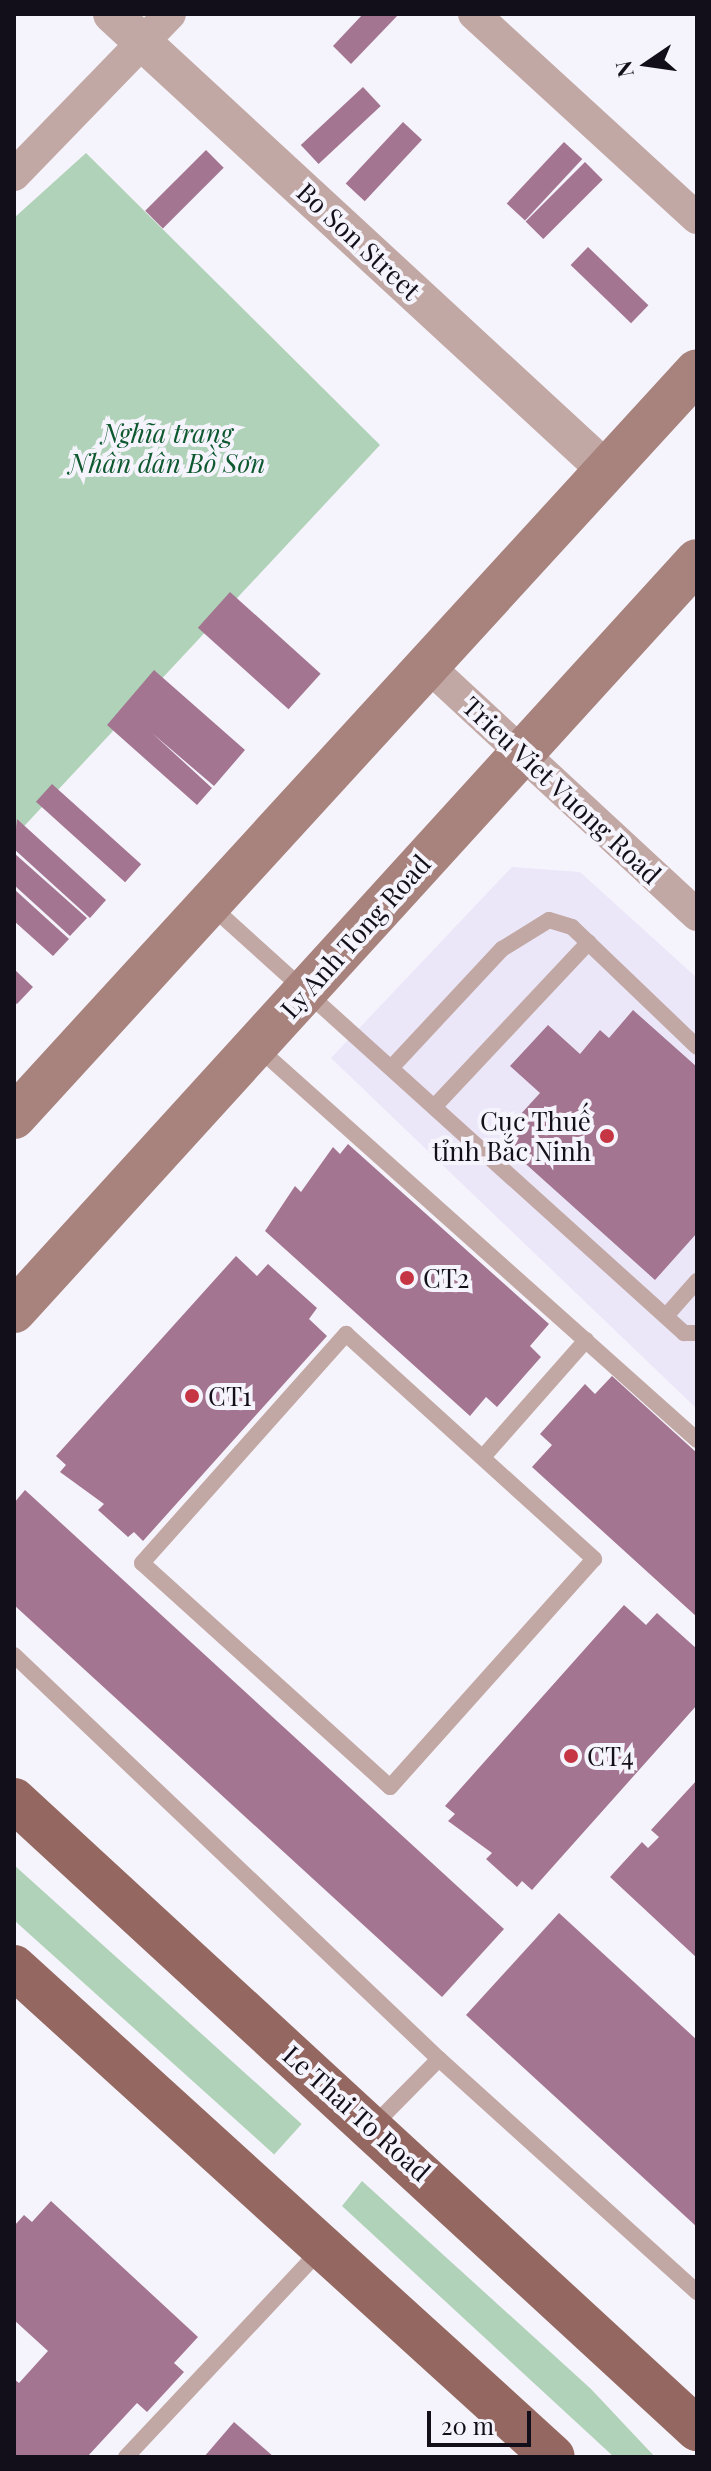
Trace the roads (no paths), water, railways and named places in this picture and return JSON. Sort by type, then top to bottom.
[{"type":"main road","points":[[14,1117],[697,371]]},
{"type":"main road","name":"Ly Anh Tong Road","points":[[14,1311],[519,752],[697,561]]},
{"type":"main road","name":"Le Thai To Road","points":[[14,1800],[697,2429]]},
{"type":"main road","points":[[14,1967],[553,2457]]},
{"type":"street","name":"Bo Son Street","points":[[112,14],[605,469]]},
{"type":"street","points":[[14,175],[170,14]]},
{"type":"street","points":[[474,14],[697,218]]},
{"type":"street","name":"Trieu Viet Vuong Road","points":[[427,665],[697,915]]},
{"type":"lane","points":[[209,904],[684,1333],[697,1333]]},
{"type":"lane","points":[[391,1068],[529,927],[549,920],[572,927],[697,1047]]},
{"type":"lane","points":[[434,1107],[589,942]]},
{"type":"lane","points":[[256,1045],[697,1440]]},
{"type":"lane","points":[[666,1316],[697,1281]]},
{"type":"lane","points":[[346,1334],[483,1457],[594,1559],[390,1787],[142,1563],[346,1334]]},
{"type":"lane","points":[[483,1457],[586,1340]]},
{"type":"lane","points":[[14,1655],[439,2059],[697,2292]]},
{"type":"lane","points":[[372,2127],[439,2059]]},
{"type":"lane","points":[[126,2457],[324,2246]]},
{"type":"place","name":"Cục Thuế tỉnh Bắc Ninh","points":[[607,1136]]},
{"type":"place","name":"CT2","points":[[407,1278]]},
{"type":"place","name":"CT1","points":[[192,1396]]},
{"type":"place","name":"CT4","points":[[571,1756]]},
{"type":"park label","name":"Nghĩa trang Nhân dân Bồ Sơn","points":[[167,448]]}]
